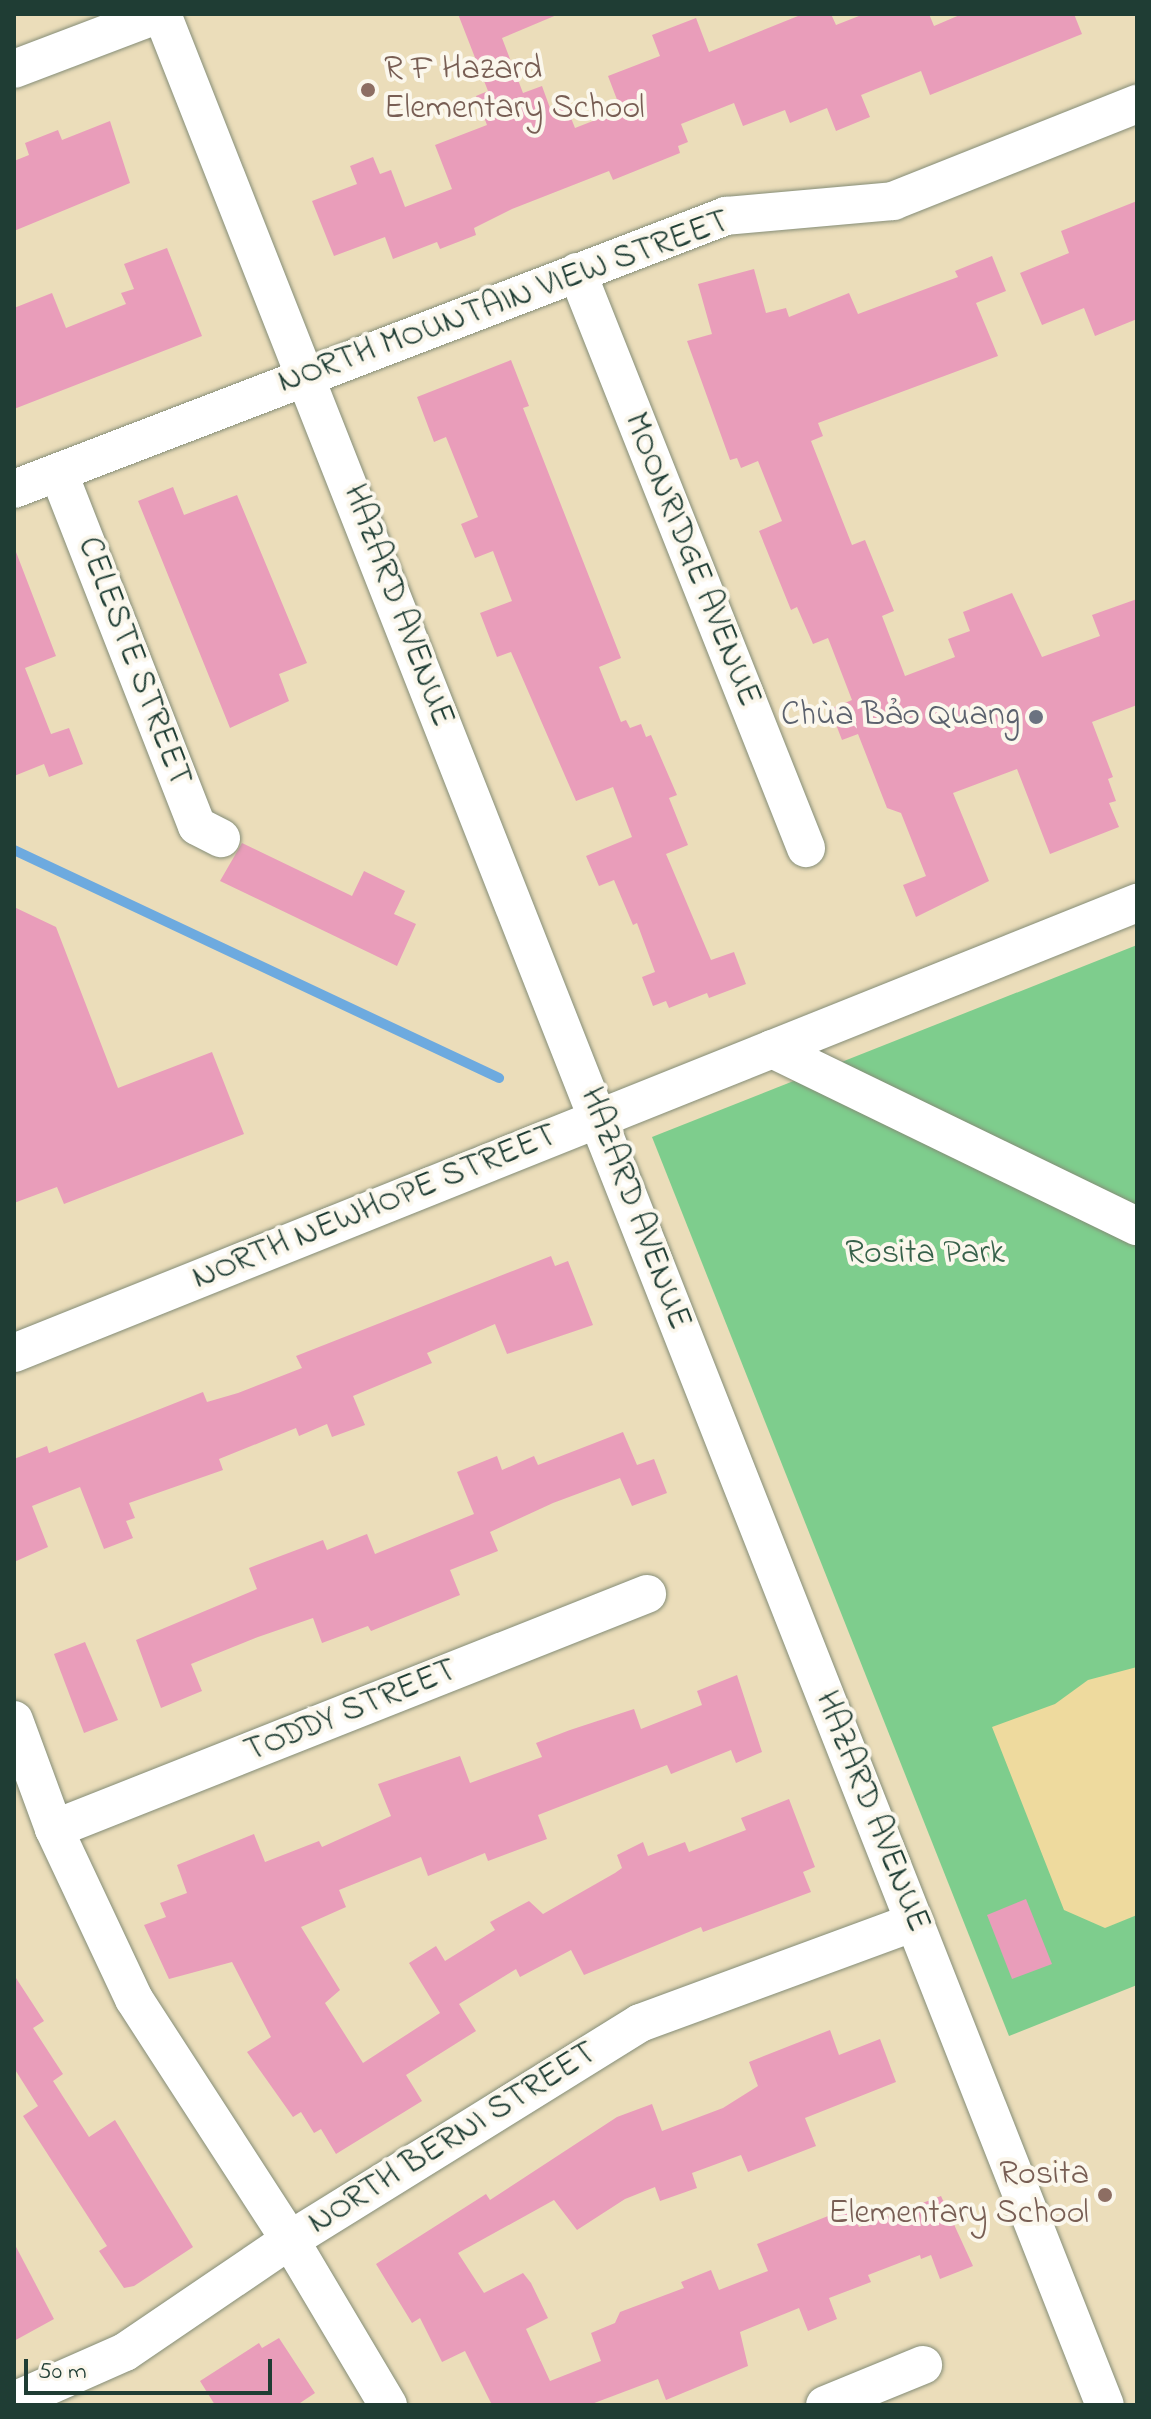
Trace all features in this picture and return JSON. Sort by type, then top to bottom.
[{"type":"street","points":[[14,69],[160,14]]},
{"type":"street","name":"HAZARD AVENUE","points":[[160,14],[306,375],[1105,2405]]},
{"type":"street","name":"NORTH MOUNTAIN VIEW STREET","points":[[14,489],[726,216],[893,201],[1137,104]]},
{"type":"street","name":"MOONRIDGE AVENUE","points":[[577,272],[806,848]]},
{"type":"street","name":"CELESTE STREET","points":[[59,474],[197,826],[221,838]]},
{"type":"street","name":"NORTH NEWHOPE STREET","points":[[14,1353],[1137,903]]},
{"type":"street","points":[[772,1049],[1137,1226]]},
{"type":"street","name":"TODDY STREET","points":[[54,1829],[647,1594]]},
{"type":"street","points":[[14,1720],[54,1829],[134,1999],[290,2240],[388,2405]]},
{"type":"street","name":"NORTH BERNI STREET","points":[[14,2401],[125,2352],[290,2240],[640,2023],[914,1922]]},
{"type":"street","points":[[825,2405],[923,2365]]},
{"type":"green space","name":"Rosita Park","points":[[1137,945],[1137,1985],[1009,2036],[652,1137]]},
{"type":"sand","points":[[1137,1667],[1137,1915],[1105,1928],[1064,1910],[992,1727],[1055,1704],[1088,1680]]},
{"type":"building","points":[[458,14],[559,14],[502,38],[523,93],[542,86],[550,108],[565,103],[575,128],[621,110],[608,76],[660,56],[652,35],[696,18],[709,52],[803,14],[831,14],[836,25],[864,14],[929,14],[934,26],[962,14],[1074,14],[1082,34],[930,95],[921,71],[861,95],[870,117],[836,131],[827,108],[790,123],[785,110],[743,126],[734,103],[681,124],[688,142],[678,146],[680,153],[613,180],[609,171],[512,209],[474,228],[476,235],[440,249],[437,242],[393,259],[385,237],[334,256],[312,201],[357,184],[350,166],[373,157],[380,174],[391,170],[405,207],[452,189],[435,145],[487,125],[476,96],[488,91]]},
{"type":"building","points":[[110,121],[130,183],[14,231],[14,161],[29,155],[25,143],[58,130],[62,140]]},
{"type":"building","points":[[1137,201],[1137,319],[1095,336],[1084,308],[1042,325],[1020,273],[1069,253],[1061,231]]},
{"type":"building","points":[[167,248],[202,336],[14,409],[14,308],[52,293],[66,328],[126,304],[121,293],[134,289],[124,264]]},
{"type":"building","points":[[992,256],[1006,291],[976,303],[998,356],[818,423],[823,436],[811,441],[852,545],[865,540],[894,611],[882,616],[905,676],[955,657],[948,639],[970,631],[963,612],[1012,593],[1042,657],[1100,636],[1092,615],[1137,599],[1137,705],[1092,722],[1113,777],[1108,779],[1116,801],[1109,803],[1119,827],[1050,854],[1017,769],[953,793],[989,881],[916,917],[903,885],[926,876],[901,813],[887,808],[858,734],[842,740],[830,709],[852,700],[828,638],[813,644],[797,607],[791,610],[759,531],[782,521],[758,461],[741,468],[737,458],[730,460],[687,341],[712,334],[698,284],[754,269],[766,313],[786,308],[789,317],[849,293],[858,314],[958,277],[955,271]]},
{"type":"building","points":[[511,360],[529,406],[523,408],[621,658],[599,667],[621,722],[626,720],[630,728],[641,724],[646,737],[651,735],[677,795],[669,798],[688,845],[666,854],[711,960],[734,952],[746,984],[709,998],[707,993],[669,1008],[666,1001],[653,1006],[642,977],[655,972],[637,923],[633,925],[614,880],[599,886],[586,856],[632,837],[613,787],[576,801],[511,652],[497,657],[480,613],[512,601],[493,551],[475,558],[461,524],[478,517],[446,437],[434,442],[417,397]]},
{"type":"building","points":[[173,487],[184,515],[237,495],[307,663],[279,674],[289,701],[230,728],[138,501]]},
{"type":"building","points":[[16,552],[56,656],[25,668],[51,734],[69,728],[83,764],[49,777],[44,764],[14,776]]},
{"type":"building","points":[[242,843],[352,896],[364,871],[405,891],[394,914],[416,924],[397,966],[220,881]]},
{"type":"building","points":[[14,907],[56,927],[118,1088],[212,1052],[244,1134],[64,1204],[57,1187],[14,1203]]},
{"type":"building","points":[[551,1256],[555,1266],[568,1261],[593,1325],[507,1354],[495,1324],[427,1353],[432,1363],[353,1396],[365,1425],[332,1437],[327,1424],[299,1436],[296,1428],[219,1459],[223,1470],[129,1503],[135,1518],[126,1521],[133,1538],[104,1549],[80,1487],[32,1506],[48,1547],[14,1562],[14,1459],[47,1446],[49,1453],[203,1392],[207,1402],[238,1393],[302,1368],[296,1356]]},
{"type":"building","points":[[623,1432],[637,1465],[654,1459],[667,1493],[632,1506],[620,1478],[553,1503],[490,1532],[498,1551],[450,1570],[460,1595],[371,1631],[368,1626],[322,1643],[313,1618],[258,1637],[191,1664],[202,1691],[161,1708],[136,1640],[257,1589],[249,1568],[323,1540],[327,1550],[367,1534],[375,1554],[474,1514],[457,1472],[497,1456],[502,1470],[534,1456],[538,1465]]},
{"type":"building","points":[[85,1642],[118,1720],[84,1733],[54,1654]]},
{"type":"building","points":[[737,1675],[762,1752],[736,1763],[731,1750],[671,1774],[667,1765],[538,1815],[547,1839],[488,1861],[485,1853],[428,1876],[421,1857],[339,1890],[346,1907],[301,1927],[340,1990],[325,2003],[363,2063],[440,2013],[409,1963],[436,1946],[445,1961],[495,1930],[490,1922],[529,1901],[543,1914],[615,1873],[622,1868],[617,1855],[643,1842],[648,1856],[685,1842],[689,1852],[746,1830],[741,1818],[789,1799],[815,1867],[803,1872],[811,1892],[703,1932],[701,1927],[584,1975],[571,1950],[520,1977],[516,1969],[459,2004],[476,2031],[406,2075],[422,2101],[336,2154],[321,2129],[314,2133],[301,2112],[293,2117],[247,2052],[271,2037],[232,1962],[169,1979],[144,1925],[166,1917],[160,1903],[187,1893],[177,1865],[254,1834],[265,1862],[319,1841],[322,1847],[391,1816],[378,1784],[460,1756],[470,1783],[542,1757],[536,1743],[570,1730],[634,1709],[641,1729],[702,1705],[697,1691]]},
{"type":"building","points":[[1026,1899],[1052,1964],[1012,1979],[987,1915]]},
{"type":"building","points":[[14,1975],[44,2021],[33,2028],[63,2074],[53,2081],[89,2137],[115,2120],[193,2247],[134,2286],[124,2288],[99,2251],[107,2246],[23,2116],[38,2106],[14,2068]]},
{"type":"building","points":[[830,2030],[839,2055],[880,2039],[896,2082],[805,2118],[816,2146],[748,2172],[741,2155],[692,2173],[697,2188],[660,2201],[655,2187],[625,2199],[577,2230],[554,2200],[458,2253],[484,2293],[523,2273],[531,2283],[548,2318],[526,2329],[550,2381],[601,2361],[591,2333],[615,2323],[620,2312],[684,2288],[681,2282],[711,2270],[719,2290],[768,2271],[757,2244],[851,2207],[859,2227],[941,2196],[973,2266],[940,2279],[931,2255],[921,2259],[920,2255],[868,2275],[871,2282],[829,2298],[837,2319],[808,2331],[799,2308],[740,2332],[748,2366],[666,2400],[658,2379],[589,2405],[492,2405],[465,2351],[442,2362],[420,2318],[412,2323],[376,2264],[486,2194],[490,2200],[617,2117],[652,2104],[662,2131],[723,2108],[758,2086],[749,2062]]},
{"type":"building","points":[[14,2243],[54,2319],[14,2341]]},
{"type":"building","points":[[279,2338],[315,2393],[297,2405],[215,2405],[200,2381],[259,2343],[262,2348]]},
{"type":"waterway","points":[[14,850],[499,1078]]},
{"type":"place","name":"R F Hazard Elementary School","points":[[368,90]]},
{"type":"place","name":"Chùa Bảo Quang","points":[[1036,717]]},
{"type":"place","name":"Rosita Elementary School","points":[[1105,2195]]}]
